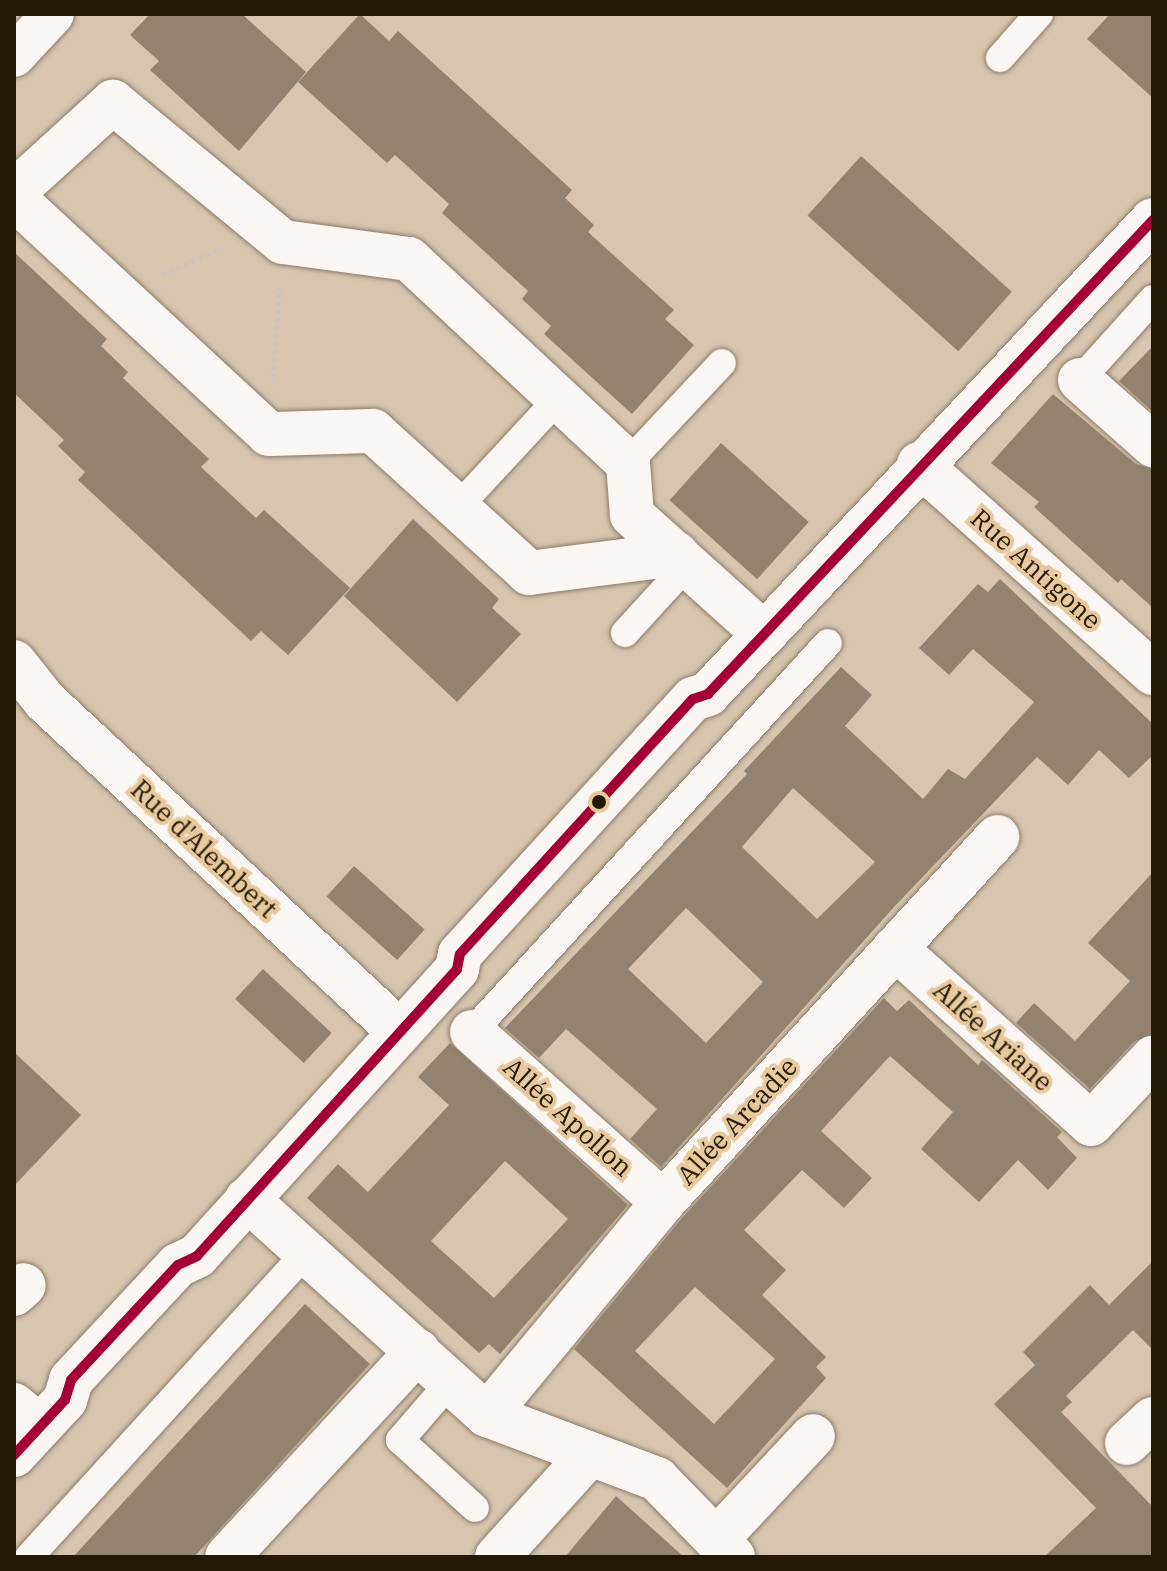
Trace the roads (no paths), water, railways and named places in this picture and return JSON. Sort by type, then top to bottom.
[{"type":"street","points":[[14,56],[53,14]]},
{"type":"street","points":[[682,559],[529,573],[457,508],[379,424],[269,434],[14,195],[113,102],[276,236],[409,259],[471,322],[628,463],[632,515],[682,559],[764,634]]},
{"type":"street","points":[[23,1429],[65,1400],[71,1380],[247,1199],[400,1032],[457,969],[460,954],[629,768],[693,699],[708,694],[919,464],[956,436],[1153,220]]},
{"type":"street","points":[[1080,380],[1153,445]]},
{"type":"street","name":"Rue Antigone","points":[[919,464],[1153,673]]},
{"type":"street","name":"Rue d'Alembert","points":[[14,662],[45,701],[400,1032]]},
{"type":"street","name":"Allée Arcadie","points":[[487,1415],[663,1202],[998,837]]},
{"type":"street","name":"Allée Ariane","points":[[895,948],[1091,1124],[1153,1058]]},
{"type":"street","name":"Allée Apollon","points":[[472,1032],[663,1202]]},
{"type":"street","points":[[247,1199],[487,1415],[657,1479],[724,1548],[813,1436]]},
{"type":"street","points":[[227,1557],[418,1351]]},
{"type":"street","points":[[497,1557],[590,1454]]},
{"type":"lane","points":[[1000,58],[1039,14]]},
{"type":"lane","points":[[1080,380],[1153,299]]},
{"type":"lane","points":[[628,463],[722,363]]},
{"type":"lane","points":[[457,508],[559,398]]},
{"type":"lane","points":[[625,633],[682,559]]},
{"type":"lane","points":[[472,1032],[828,643]]},
{"type":"lane","points":[[29,1557],[305,1254]]},
{"type":"lane","points":[[451,1381],[400,1440],[475,1508]]}]
